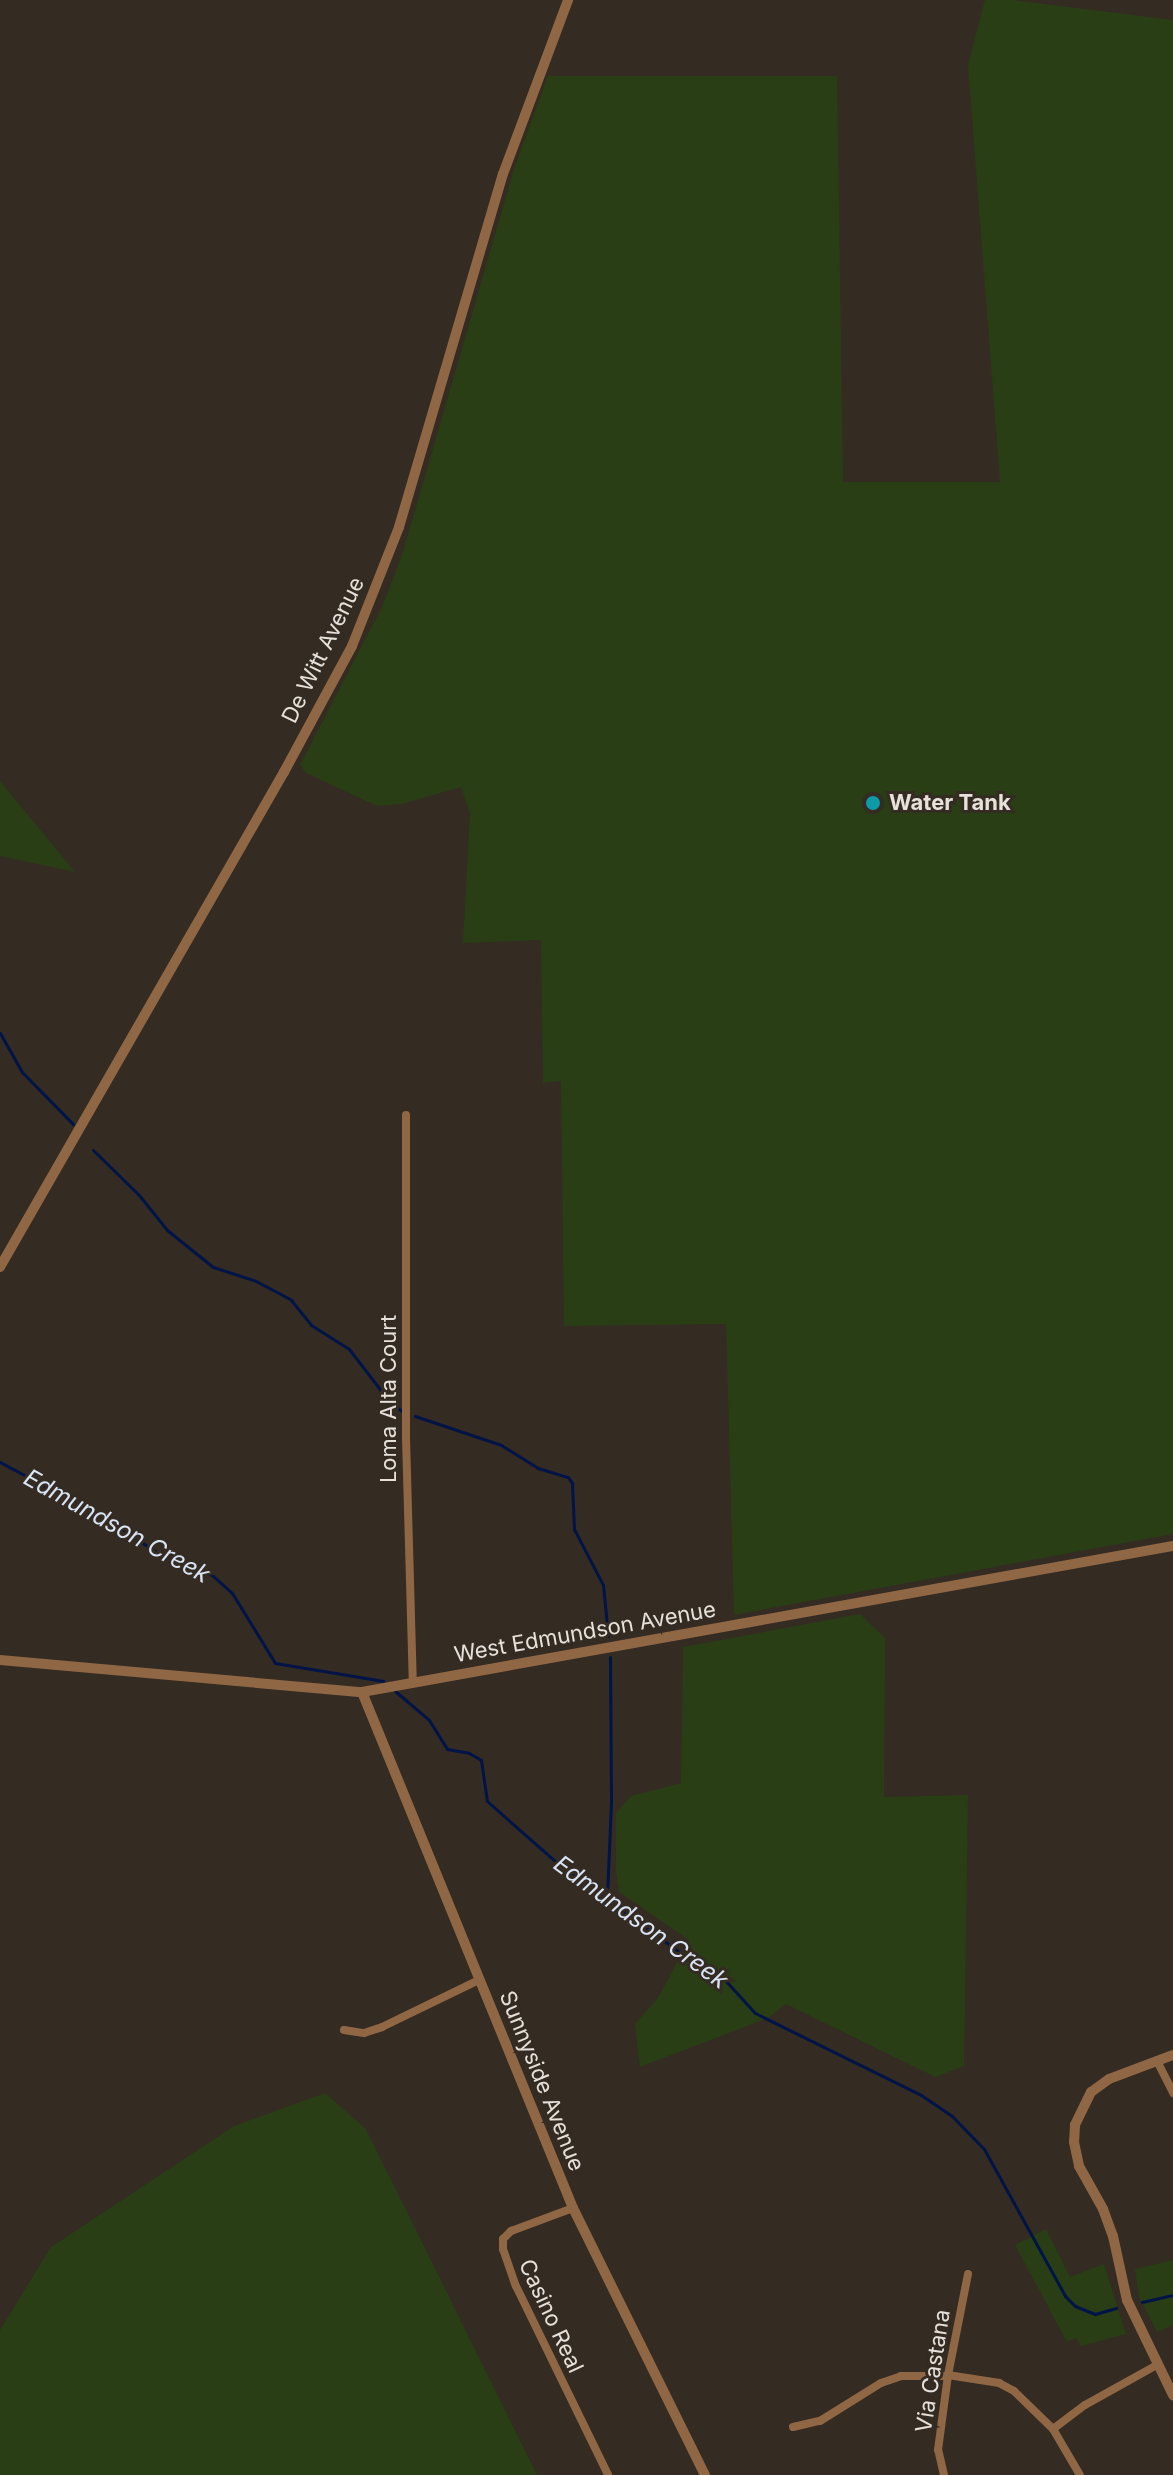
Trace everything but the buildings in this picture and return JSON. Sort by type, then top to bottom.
[{"type":"street","name":"De Witt Avenue","points":[[0,1267],[278,784],[352,646],[399,527],[503,174],[568,0]]},
{"type":"street","name":"Loma Alta Court","points":[[406,1115],[406,1438],[413,1683]]},
{"type":"street","name":"West Edmundson Avenue","points":[[0,1660],[362,1692],[1173,1546]]},
{"type":"street","name":"Sunnyside Avenue","points":[[362,1692],[573,2208],[705,2475]]},
{"type":"street","points":[[344,2030],[364,2033],[382,2027],[479,1980]]},
{"type":"street","points":[[1173,2055],[1109,2079],[1091,2092],[1075,2125],[1074,2142],[1079,2166],[1108,2223],[1127,2300],[1173,2395]]},
{"type":"street","points":[[1157,2061],[1173,2093]]},
{"type":"street","name":"Casino Real","points":[[573,2208],[511,2231],[503,2239],[503,2249],[522,2300],[608,2475]]},
{"type":"street","name":"Via Castana","points":[[944,2475],[938,2450],[948,2375],[968,2274]]},
{"type":"street","points":[[1053,2429],[1085,2405],[1157,2365]]},
{"type":"street","points":[[793,2427],[820,2421],[881,2383],[901,2376],[948,2375],[999,2383],[1014,2391],[1053,2429],[1080,2475]]},
{"type":"green space","points":[[985,0],[1013,0],[1173,20],[1173,1534],[734,1615],[726,1324],[564,1326],[561,1081],[543,1083],[541,940],[463,943],[470,814],[461,787],[402,804],[377,806],[306,773],[300,765],[382,607],[403,552],[514,169],[548,76],[837,76],[843,482],[1000,482],[968,65]]},
{"type":"green space","points":[[0,781],[75,872],[0,856]]},
{"type":"green space","points":[[860,1614],[885,1638],[884,1797],[968,1795],[964,2066],[935,2077],[786,2004],[768,2018],[640,2067],[635,2024],[658,1998],[689,1940],[619,1892],[616,1813],[631,1796],[681,1783],[683,1647]]},
{"type":"green space","points":[[325,2093],[366,2129],[537,2475],[0,2475],[0,2330],[51,2247],[234,2126]]},
{"type":"green space","points":[[1046,2229],[1070,2277],[1104,2264],[1126,2334],[1081,2346],[1076,2338],[1067,2342],[1015,2245]]},
{"type":"green space","points":[[1173,2260],[1173,2325],[1157,2332],[1139,2297],[1135,2269]]},
{"type":"waterway","points":[[0,1033],[22,1072],[73,1124]]},
{"type":"waterway","points":[[93,1150],[139,1195],[167,1230],[213,1267],[256,1281],[291,1300],[311,1325],[349,1349],[389,1401],[403,1412]]},
{"type":"waterway","points":[[415,1416],[501,1445],[538,1468],[568,1477],[572,1483],[574,1529],[603,1585],[608,1636]]},
{"type":"waterway","name":"Edmundson Creek","points":[[0,1462],[103,1517],[158,1553],[212,1575],[232,1593],[275,1663],[384,1681]]},
{"type":"waterway","points":[[607,1897],[611,1801],[610,1657]]},
{"type":"waterway","name":"Edmundson Creek","points":[[395,1691],[429,1720],[447,1749],[469,1753],[481,1760],[487,1801],[556,1862],[693,1962],[724,1979],[755,2013],[921,2095],[952,2116],[984,2149],[1065,2296],[1075,2306],[1095,2314],[1116,2308]]},
{"type":"waterway","name":"Edmundson Creek","points":[[1142,2302],[1173,2295]]},
{"type":"place","name":"Water Tank","points":[[873,803]]}]
